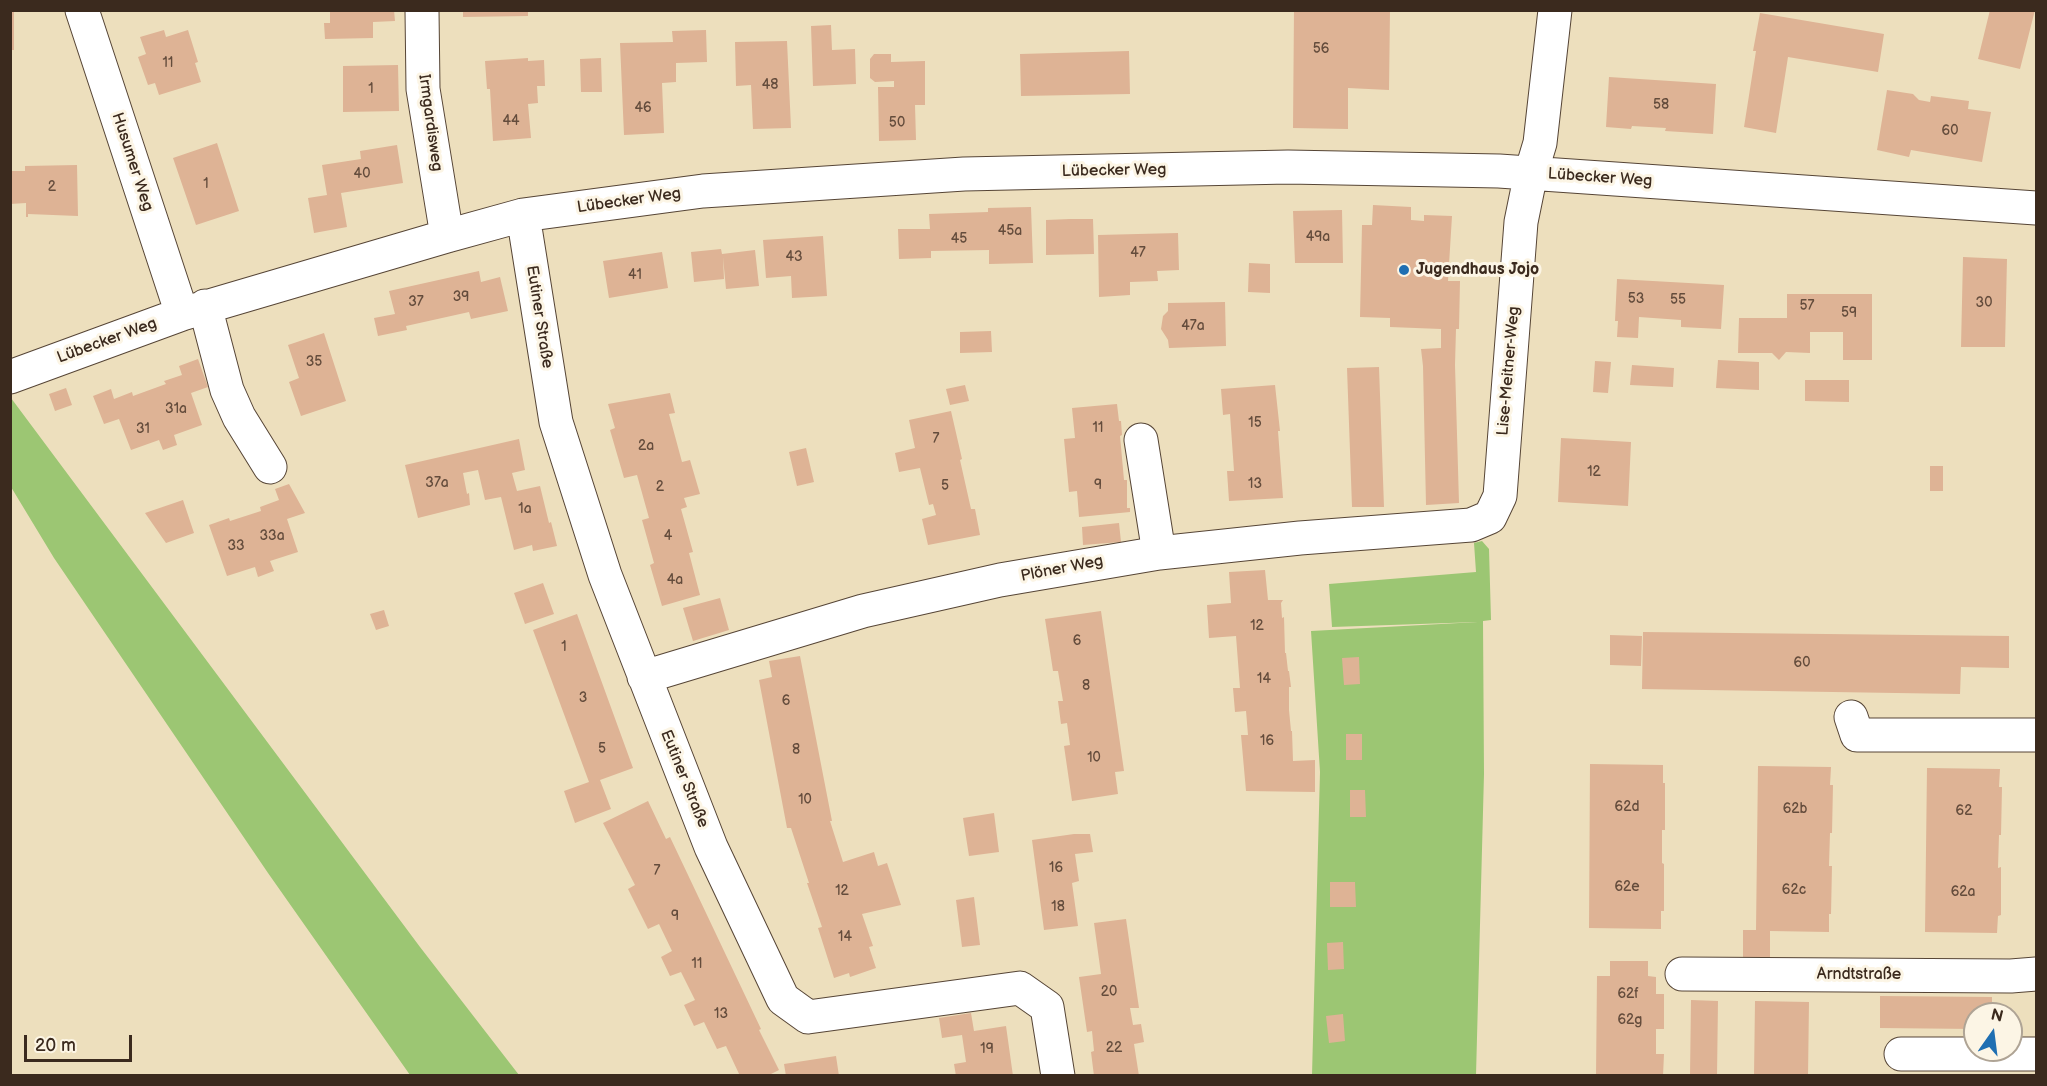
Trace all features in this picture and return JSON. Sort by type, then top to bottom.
[{"type":"street","name":"Husumer Weg","points":[[82,10],[193,310]]},
{"type":"street","name":"Irmgardisweg","points":[[422,10],[423,89],[447,236]]},
{"type":"street","name":"Lise-Meitner-Weg","points":[[1490,517],[1500,496],[1521,222],[1540,143],[1556,10]]},
{"type":"street","name":"Lübecker Weg","points":[[10,377],[193,310],[523,215],[703,191],[964,174],[1288,167],[1499,171],[2037,208]]},
{"type":"street","name":"Eutiner Straße","points":[[523,215],[556,422],[604,575],[711,847],[783,999],[808,1017],[1020,988],[1047,1007],[1058,1076]]},
{"type":"street","points":[[193,310],[239,417],[270,467]]},
{"type":"street","points":[[1141,440],[1159,553]]},
{"type":"street","name":"Plöner Weg","points":[[644,677],[863,611],[1000,580],[1159,553],[1300,538],[1471,525],[1490,517]]},
{"type":"street","points":[[1851,717],[1857,735],[2037,735]]},
{"type":"street","name":"Arndtstraße","points":[[1682,974],[2011,976],[2037,974]]},
{"type":"street","points":[[1900,1054],[2037,1054]]},
{"type":"green space","points":[[11,398],[420,947],[519,1075],[410,1075],[268,873],[54,558],[11,487]]},
{"type":"green space","points":[[1482,541],[1489,549],[1491,620],[1483,621],[1484,774],[1476,1075],[1312,1075],[1320,772],[1311,631],[1478,622],[1332,627],[1329,584],[1476,572],[1474,543]]},
{"type":"building","points":[[10,10],[14,10],[14,50],[10,50]]},
{"type":"building","points":[[330,10],[394,10],[395,21],[373,22],[373,38],[325,39],[324,23],[330,23]]},
{"type":"building","points":[[463,10],[528,10],[528,16],[463,17]]},
{"type":"building","points":[[1294,10],[1390,10],[1389,90],[1348,88],[1348,129],[1293,128]]},
{"type":"building","points":[[1990,10],[2035,10],[2020,69],[1978,59]]},
{"type":"building","points":[[1760,13],[1884,34],[1878,72],[1788,57],[1776,133],[1744,127]]},
{"type":"building","points":[[831,25],[832,50],[855,49],[856,84],[813,86],[811,26]]},
{"type":"building","points":[[164,30],[166,37],[188,30],[198,62],[195,63],[201,82],[159,95],[155,83],[148,85],[138,57],[146,54],[140,37]]},
{"type":"building","points":[[706,30],[707,62],[676,63],[676,82],[662,83],[664,133],[624,135],[620,43],[673,42],[672,31]]},
{"type":"building","points":[[787,41],[791,128],[753,129],[751,85],[736,86],[735,42]]},
{"type":"building","points":[[1129,51],[1130,94],[1021,96],[1020,54]]},
{"type":"building","points":[[874,54],[891,54],[891,62],[925,61],[925,105],[915,105],[916,140],[879,141],[878,87],[894,87],[894,81],[875,82],[870,78],[870,59]]},
{"type":"building","points":[[528,58],[528,61],[544,60],[545,86],[537,86],[538,103],[528,104],[531,138],[493,141],[490,89],[487,89],[485,61]]},
{"type":"building","points":[[601,58],[602,92],[581,92],[580,59]]},
{"type":"building","points":[[398,65],[399,111],[343,112],[343,66]]},
{"type":"building","points":[[1609,77],[1716,84],[1713,134],[1665,131],[1666,128],[1606,127]]},
{"type":"building","points":[[1887,90],[1913,94],[1919,100],[1930,102],[1931,96],[1969,101],[1968,109],[1991,112],[1982,162],[1911,150],[1909,157],[1877,150]]},
{"type":"building","points":[[217,143],[239,211],[196,225],[173,158]]},
{"type":"building","points":[[397,145],[403,183],[341,193],[347,227],[314,233],[308,198],[327,195],[322,165],[361,159],[360,151]]},
{"type":"building","points":[[77,165],[78,216],[28,214],[26,217],[26,203],[10,204],[10,171],[25,171],[25,166]]},
{"type":"building","name":"Jugendhaus Jojo","points":[[1373,205],[1411,207],[1411,220],[1424,221],[1424,215],[1452,216],[1448,281],[1460,281],[1459,329],[1456,329],[1455,365],[1459,503],[1426,505],[1421,349],[1441,348],[1441,329],[1390,327],[1390,318],[1360,317],[1362,225],[1372,225]]},
{"type":"building","points":[[1031,207],[1033,263],[989,264],[989,250],[931,251],[931,258],[899,259],[898,229],[930,229],[929,214],[988,212],[988,208]]},
{"type":"building","points":[[1342,210],[1343,263],[1295,263],[1293,211]]},
{"type":"building","points":[[1093,219],[1094,254],[1046,255],[1046,220]]},
{"type":"building","points":[[1178,233],[1179,270],[1157,271],[1158,281],[1130,282],[1130,295],[1099,297],[1098,235]]},
{"type":"building","points":[[823,236],[827,296],[792,298],[791,276],[766,278],[763,240]]},
{"type":"building","points":[[721,249],[722,254],[755,250],[759,286],[726,289],[723,257],[724,279],[694,282],[691,252]]},
{"type":"building","points":[[662,252],[668,288],[609,298],[603,261]]},
{"type":"building","points":[[1963,257],[2007,259],[2005,347],[1961,347]]},
{"type":"building","points":[[1249,263],[1270,264],[1270,293],[1248,292]]},
{"type":"building","points":[[479,271],[481,282],[500,277],[508,311],[471,319],[469,312],[406,326],[407,330],[378,336],[374,318],[395,314],[389,291]]},
{"type":"building","points":[[1617,279],[1724,285],[1721,329],[1681,327],[1681,320],[1639,317],[1638,338],[1617,337],[1618,321],[1615,321]]},
{"type":"building","points":[[1787,294],[1872,294],[1872,360],[1843,360],[1843,332],[1810,332],[1810,353],[1786,352],[1779,360],[1772,353],[1738,353],[1739,318],[1787,318]]},
{"type":"building","points":[[1225,302],[1226,346],[1169,348],[1168,340],[1161,329],[1163,316],[1168,311],[1168,303]]},
{"type":"building","points":[[991,331],[992,352],[960,353],[960,332]]},
{"type":"building","points":[[324,333],[346,401],[301,416],[289,382],[299,378],[288,345]]},
{"type":"building","points":[[198,359],[208,387],[191,393],[202,425],[174,435],[177,445],[163,450],[159,440],[131,450],[119,419],[104,424],[93,396],[111,389],[114,399],[132,392],[133,396],[166,384],[164,381],[182,375],[179,366]]},
{"type":"building","points":[[1718,360],[1759,362],[1759,390],[1716,388]]},
{"type":"building","points":[[1595,361],[1611,362],[1608,393],[1593,392]]},
{"type":"building","points":[[1632,365],[1674,368],[1673,387],[1630,385]]},
{"type":"building","points":[[1379,367],[1384,507],[1352,507],[1347,368]]},
{"type":"building","points":[[1805,380],[1849,380],[1849,402],[1805,401]]},
{"type":"building","points":[[965,385],[969,401],[950,405],[946,389]]},
{"type":"building","points":[[1275,385],[1283,498],[1229,501],[1227,471],[1234,471],[1230,414],[1223,415],[1221,389]]},
{"type":"building","points":[[66,388],[72,405],[55,411],[49,394]]},
{"type":"building","points":[[670,393],[675,413],[669,414],[682,462],[690,460],[700,494],[684,498],[687,507],[681,509],[693,552],[689,553],[700,595],[662,606],[650,565],[654,563],[642,520],[649,518],[637,475],[624,478],[610,430],[615,428],[608,404]]},
{"type":"building","points":[[1117,404],[1119,421],[1121,421],[1124,480],[1127,480],[1127,508],[1130,508],[1130,512],[1079,517],[1077,491],[1069,492],[1064,439],[1075,438],[1072,408]]},
{"type":"building","points":[[951,411],[971,509],[975,509],[980,535],[928,545],[922,519],[936,515],[933,504],[929,505],[920,468],[899,472],[895,453],[915,448],[909,420]]},
{"type":"building","points":[[1561,438],[1631,442],[1628,506],[1558,502]]},
{"type":"building","points":[[519,439],[525,470],[512,473],[517,491],[540,486],[557,546],[533,551],[532,545],[514,550],[501,497],[485,500],[478,470],[463,473],[470,505],[418,518],[405,465]]},
{"type":"building","points":[[806,448],[814,482],[797,486],[789,452]]},
{"type":"building","points":[[1930,466],[1943,466],[1943,491],[1930,491]]},
{"type":"building","points":[[289,484],[305,513],[287,519],[298,552],[270,561],[274,571],[258,577],[255,567],[227,576],[209,525],[261,511],[260,507],[279,500],[275,489]]},
{"type":"building","points":[[183,500],[194,533],[166,543],[145,513]]},
{"type":"building","points":[[1119,523],[1121,542],[1083,545],[1082,527]]},
{"type":"building","points":[[1265,570],[1268,600],[1283,600],[1281,603],[1282,618],[1284,617],[1285,653],[1291,687],[1289,687],[1289,710],[1293,761],[1315,760],[1315,792],[1246,791],[1241,735],[1248,735],[1246,711],[1235,712],[1233,688],[1240,688],[1236,636],[1209,638],[1207,605],[1231,603],[1229,572]]},
{"type":"building","points":[[543,583],[554,614],[525,624],[514,593]]},
{"type":"building","points":[[720,598],[729,630],[693,641],[683,608]]},
{"type":"building","points":[[384,610],[389,626],[376,630],[370,614]]},
{"type":"building","points":[[1101,611],[1124,771],[1115,772],[1118,794],[1072,801],[1064,746],[1070,745],[1067,723],[1061,724],[1058,701],[1063,701],[1058,671],[1053,671],[1045,619]]},
{"type":"building","points":[[577,614],[633,768],[600,780],[611,809],[575,823],[564,791],[589,782],[533,630]]},
{"type":"building","points":[[1643,632],[2009,636],[2009,668],[1961,667],[1960,694],[1642,689]]},
{"type":"building","points":[[1610,635],[1642,636],[1641,666],[1610,665]]},
{"type":"building","points":[[800,656],[832,821],[830,821],[843,862],[874,852],[878,866],[887,863],[901,905],[862,914],[873,946],[869,947],[876,968],[850,977],[849,973],[834,978],[818,928],[822,927],[807,883],[809,883],[791,828],[787,828],[759,680],[772,677],[769,661]]},
{"type":"building","points":[[1359,657],[1360,684],[1344,685],[1342,658]]},
{"type":"building","points":[[1346,734],[1362,734],[1362,760],[1346,760]]},
{"type":"building","points":[[1590,764],[1663,765],[1665,830],[1662,830],[1664,911],[1661,911],[1661,929],[1589,928]]},
{"type":"building","points":[[1758,766],[1831,767],[1830,785],[1833,785],[1829,866],[1832,866],[1831,914],[1829,914],[1829,932],[1770,931],[1770,957],[1743,957],[1743,930],[1756,930]]},
{"type":"building","points":[[1927,768],[2000,769],[1999,787],[2002,787],[1998,868],[2001,867],[2001,915],[1998,916],[1997,933],[1925,932]]},
{"type":"building","points":[[1350,790],[1365,790],[1366,817],[1350,817]]},
{"type":"building","points":[[648,801],[666,839],[670,837],[779,1070],[767,1076],[740,1076],[726,1046],[717,1049],[704,1022],[694,1026],[684,1005],[695,1000],[681,972],[670,976],[661,957],[672,951],[659,924],[648,929],[628,889],[635,885],[603,823]]},
{"type":"building","points":[[994,813],[999,852],[969,856],[963,818]]},
{"type":"building","points":[[1090,834],[1093,852],[1075,854],[1079,881],[1072,883],[1078,926],[1044,930],[1032,840]]},
{"type":"building","points":[[1330,882],[1355,882],[1356,907],[1330,907]]},
{"type":"building","points":[[974,897],[980,945],[962,947],[956,900]]},
{"type":"building","points":[[1126,919],[1139,1008],[1130,1008],[1133,1025],[1141,1024],[1144,1042],[1134,1044],[1139,1076],[1094,1076],[1091,1052],[1094,1051],[1092,1031],[1087,1032],[1079,977],[1101,974],[1094,923]]},
{"type":"building","points":[[1343,942],[1344,969],[1328,970],[1327,943]]},
{"type":"building","points":[[1610,961],[1648,961],[1648,976],[1656,977],[1656,994],[1664,994],[1664,1029],[1656,1029],[1656,1054],[1664,1054],[1663,1076],[1596,1076],[1597,976],[1610,976]]},
{"type":"building","points":[[1880,996],[1992,997],[1992,1002],[1963,1002],[1963,1029],[1880,1028]]},
{"type":"building","points":[[1691,1000],[1718,1001],[1717,1076],[1690,1076]]},
{"type":"building","points":[[1755,1001],[1809,1002],[1808,1076],[1754,1076]]},
{"type":"building","points":[[971,1013],[974,1031],[1006,1026],[1013,1076],[956,1076],[954,1064],[966,1062],[962,1035],[942,1038],[939,1018]]},
{"type":"building","points":[[1343,1014],[1345,1041],[1329,1043],[1326,1016]]},
{"type":"building","points":[[836,1056],[839,1076],[786,1076],[784,1064]]},
{"type":"place","name":"Jugendhaus Jojo","points":[[1404,270]]}]
